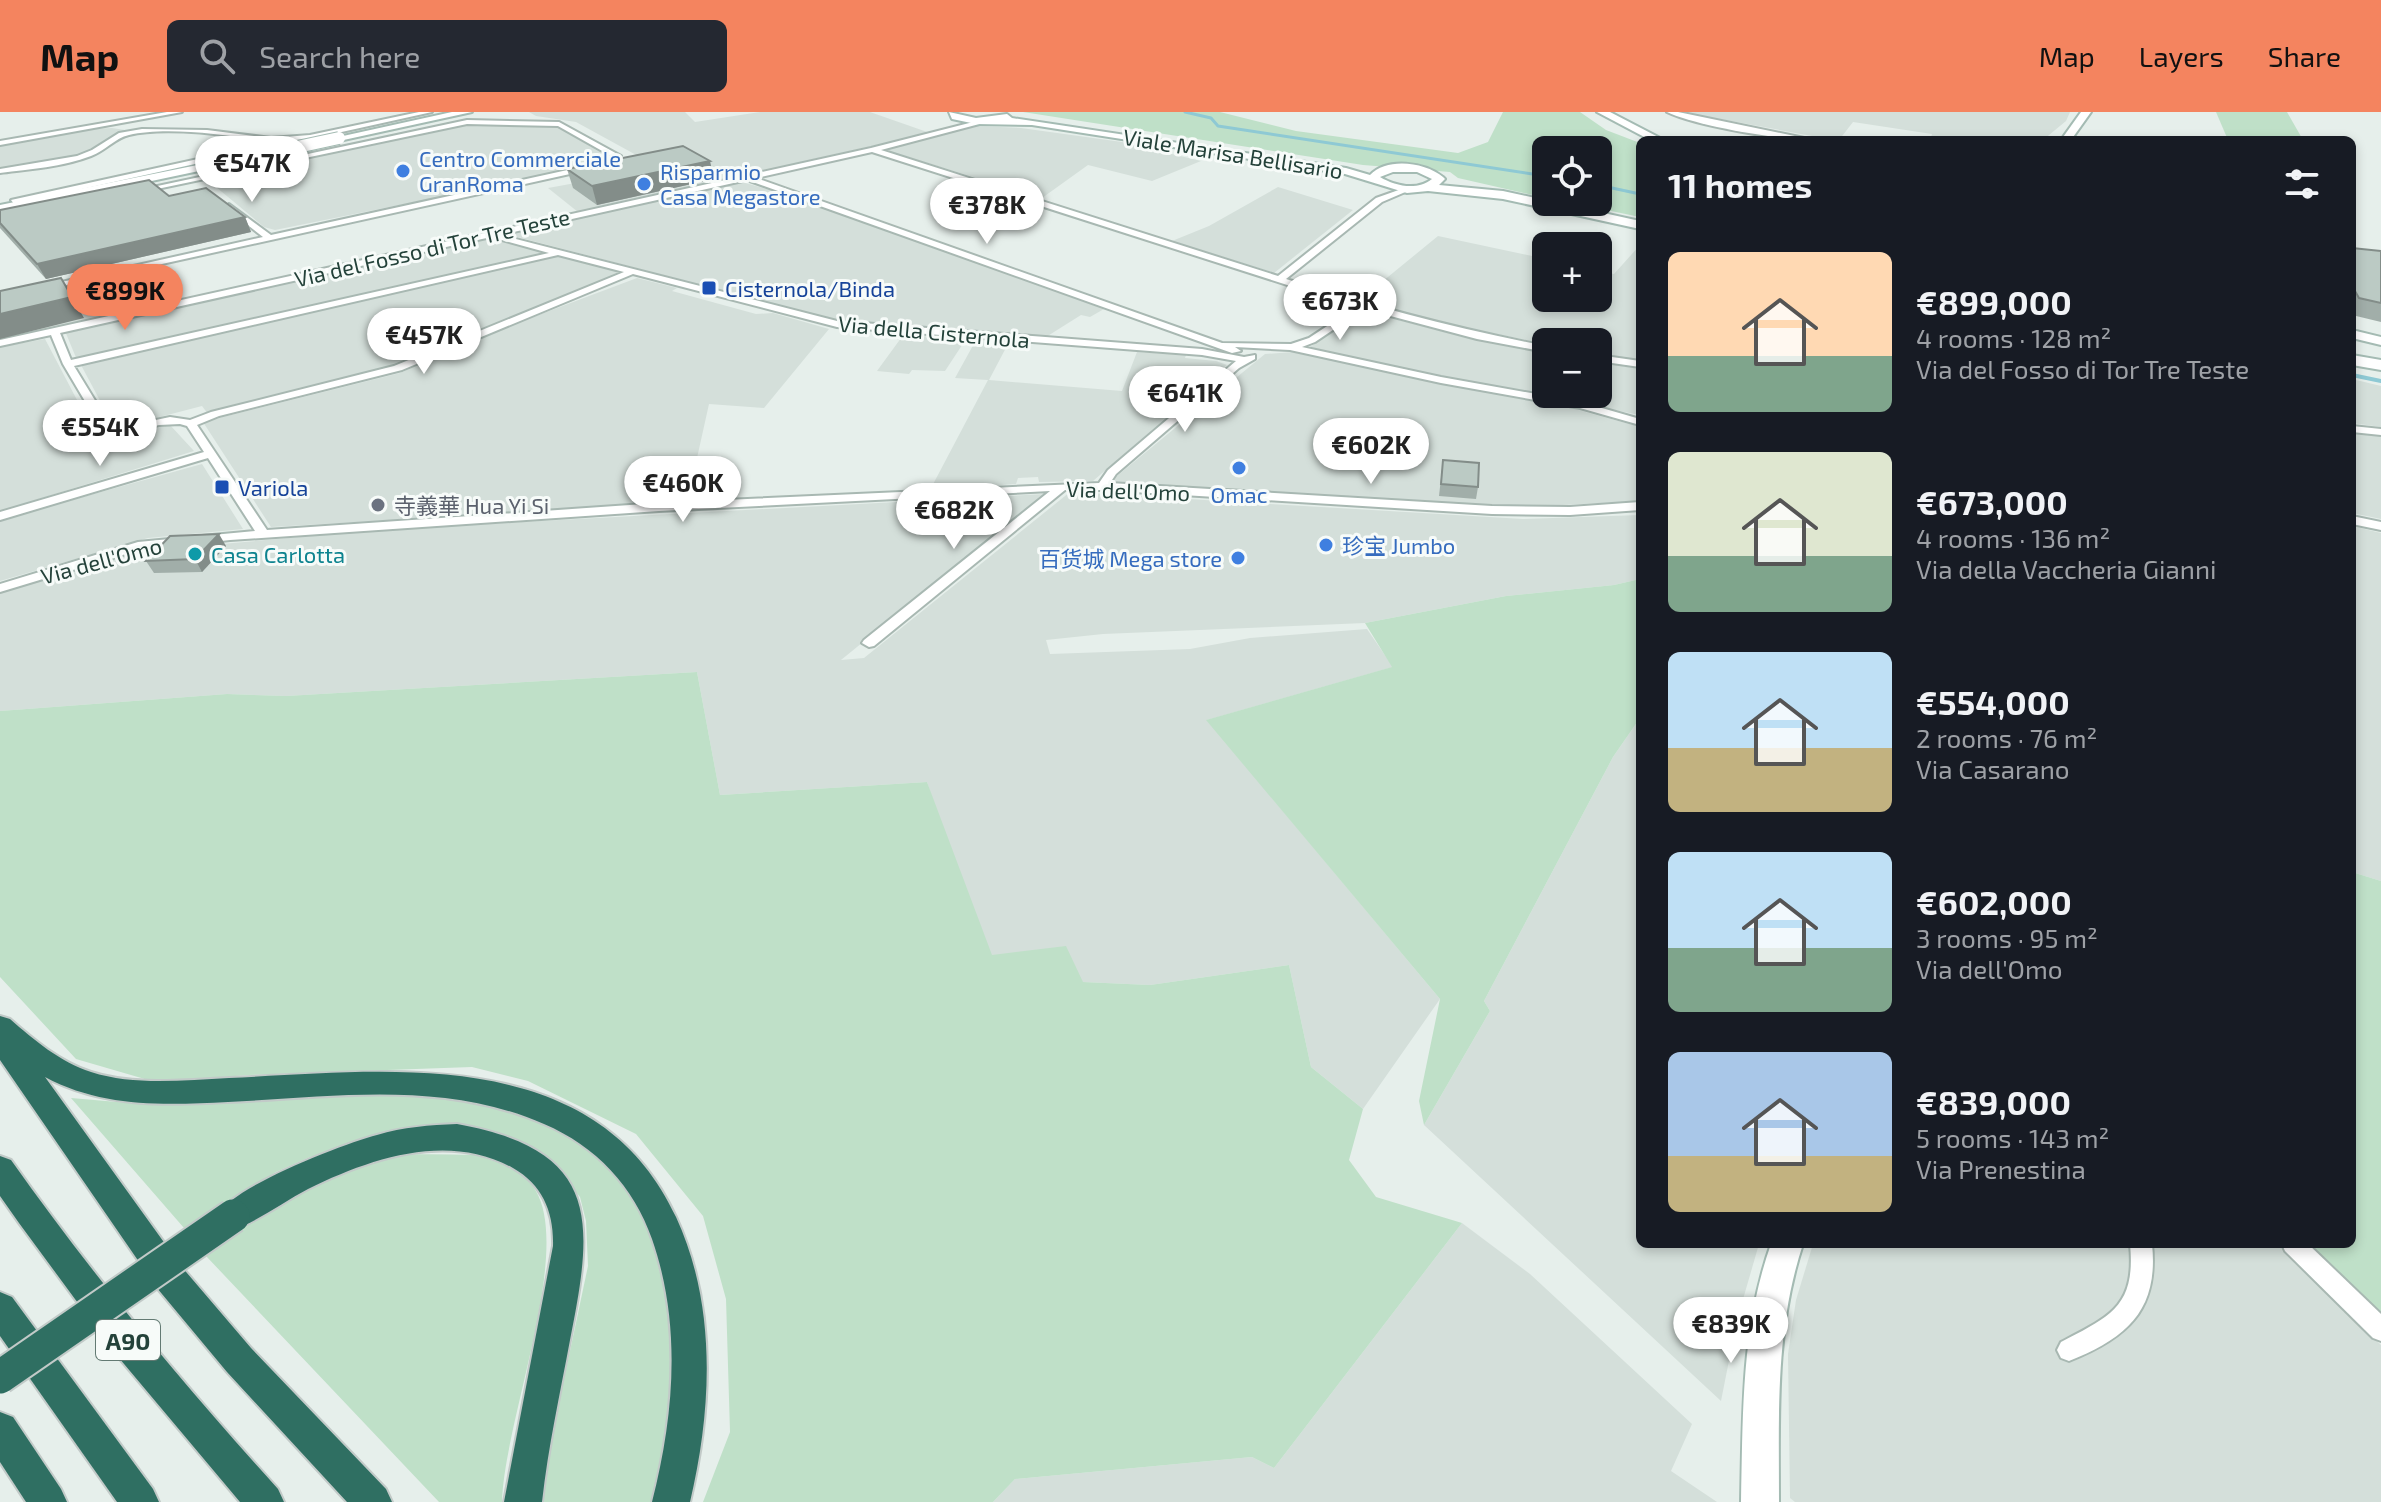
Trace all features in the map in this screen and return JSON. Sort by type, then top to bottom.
[{"type":"highway","points":[[0,1027],[53,1067],[83,1082],[106,1088],[184,1092],[347,1082],[447,1084],[486,1089],[522,1099],[597,1136],[628,1163],[654,1203],[667,1233],[687,1305],[691,1349],[687,1422],[671,1502]]},
{"type":"highway","points":[[0,1037],[169,1277],[239,1360],[373,1502]]},
{"type":"highway","points":[[0,1377],[233,1216],[317,1168],[361,1153],[423,1140],[448,1138],[490,1143],[524,1157],[545,1175],[562,1199],[569,1240],[557,1325],[530,1446],[523,1502]]},
{"type":"highway","name":"A90","points":[[0,1170],[118,1327],[209,1441],[265,1502]]},
{"type":"highway","points":[[0,1308],[140,1502]]},
{"type":"highway","points":[[0,1430],[48,1502]]},
{"type":"main road","points":[[338,140],[450,112]]},
{"type":"main road","points":[[6,206],[244,154],[338,140],[467,112]]},
{"type":"main road","points":[[990,121],[1014,112]]},
{"type":"main road","name":"Viale Marisa Bellisario","points":[[1014,112],[1038,119],[1351,167],[1415,168],[1438,177]]},
{"type":"main road","points":[[1602,112],[1651,136]]},
{"type":"main road","points":[[2069,136],[2086,112]]},
{"type":"main road","points":[[1588,113],[1636,137]]},
{"type":"main road","name":"Viale Marisa Bellisario","points":[[956,117],[1032,122],[1346,171],[1407,188],[1425,187]]},
{"type":"main road","points":[[1379,182],[1375,174],[1387,169]]},
{"type":"main road","points":[[1425,187],[1438,182],[1438,177],[1532,196]]},
{"type":"main road","points":[[1425,187],[1516,198],[1636,221]]},
{"type":"main road","points":[[1612,215],[1636,221]]},
{"type":"main road","points":[[2356,335],[2381,341]]},
{"type":"main road","points":[[2356,361],[2381,365]]},
{"type":"main road","points":[[1760,1502],[1762,1339],[1769,1295],[1786,1248]]},
{"type":"street","points":[[0,143],[179,112]]},
{"type":"street","points":[[0,171],[79,157],[102,149],[119,136],[138,131],[265,140],[310,137],[429,112]]},
{"type":"street","points":[[494,112],[568,122],[626,153]]},
{"type":"street","points":[[1670,112],[1787,136]]},
{"type":"street","name":"Via del Fosso di Tor Tre Teste","points":[[0,343],[872,150],[956,117]]},
{"type":"street","points":[[34,289],[594,167],[611,162],[617,154],[559,124],[538,120],[462,118],[338,140],[312,148],[302,142],[310,137]]},
{"type":"street","points":[[78,204],[279,161],[338,140],[467,122],[559,124]]},
{"type":"street","points":[[265,140],[288,148]]},
{"type":"street","points":[[244,154],[265,140]]},
{"type":"street","points":[[279,161],[288,156],[288,148]]},
{"type":"street","points":[[244,154],[288,148]]},
{"type":"street","points":[[6,206],[139,185],[288,148]]},
{"type":"street","points":[[872,150],[1363,306],[1477,336],[1532,346]]},
{"type":"street","points":[[594,167],[621,165]]},
{"type":"street","points":[[552,176],[547,182],[559,184],[606,174]]},
{"type":"street","points":[[200,184],[213,175]]},
{"type":"street","points":[[745,177],[1219,344],[1242,354],[1245,360]]},
{"type":"street","points":[[1379,182],[1384,192],[1379,200]]},
{"type":"street","points":[[1279,280],[1379,200],[1407,188]]},
{"type":"street","points":[[221,200],[269,237]]},
{"type":"street","name":"Via della Cisternola","points":[[490,234],[837,324],[1208,353],[1245,360]]},
{"type":"street","points":[[68,364],[559,253]]},
{"type":"street","points":[[54,331],[68,364],[107,429],[175,420],[191,424],[215,414],[398,368],[631,272]]},
{"type":"street","points":[[1102,486],[1112,472],[1245,360],[1266,349],[1290,347],[1312,340],[1363,306]]},
{"type":"street","points":[[1208,353],[1219,344],[1290,347],[1441,380],[1581,405],[1636,421]]},
{"type":"street","points":[[1612,360],[1636,363]]},
{"type":"street","points":[[191,424],[263,533]]},
{"type":"street","points":[[2356,429],[2381,432]]},
{"type":"street","points":[[0,516],[210,454]]},
{"type":"street","name":"Via dell'Omo","points":[[0,588],[138,546],[263,533],[659,507],[1102,486],[1502,511],[1636,506]]},
{"type":"street","points":[[869,643],[1062,487]]},
{"type":"street","points":[[2356,521],[2381,526]]},
{"type":"street","points":[[2069,1350],[2107,1331],[2132,1309],[2142,1278],[2141,1248]]},
{"type":"street","points":[[2297,1248],[2381,1330]]},
{"type":"shaded area","points":[[529,112],[685,112],[695,122],[760,112],[870,112],[930,133],[578,212],[548,188],[631,173],[649,162],[576,122],[536,116]]},
{"type":"shaded area","points":[[1682,112],[2070,112],[2066,121],[2048,136],[1931,136],[1853,122],[1842,136],[1812,136]]},
{"type":"shaded area","points":[[484,122],[558,127],[608,157],[571,167],[574,170],[275,230],[264,227],[210,182],[226,174]]},
{"type":"shaded area","points":[[976,126],[1021,128],[1122,142],[1201,161],[1152,181],[1088,165],[1042,198],[882,149]]},
{"type":"shaded area","points":[[86,129],[125,130],[92,152],[0,170],[0,144]]},
{"type":"shaded area","points":[[742,182],[798,198],[1104,309],[1090,317],[1081,315],[1046,337],[842,322],[506,234]]},
{"type":"shaded area","points":[[1278,187],[1353,210],[1274,273],[1172,241],[1209,226]]},
{"type":"shaded area","points":[[1438,236],[1532,256],[1532,312],[1612,312],[1612,274],[1636,249],[1636,359],[1612,355],[1612,328],[1532,328],[1532,341],[1426,320],[1361,299]]},
{"type":"shaded area","points":[[489,237],[542,252],[537,256],[77,360],[65,331]]},
{"type":"shaded area","points":[[559,256],[625,273],[380,371],[208,414],[202,406],[125,426],[113,425],[81,365]]},
{"type":"shaded area","points":[[107,276],[136,309],[0,340],[0,302]]},
{"type":"shaded area","points":[[637,278],[756,314],[773,313],[829,329],[764,408],[709,404],[687,503],[271,527],[203,422],[400,373],[501,329]]},
{"type":"shaded area","points":[[1365,311],[1460,336],[1532,349],[1532,394],[1310,347]]},
{"type":"shaded area","points":[[904,334],[966,339],[945,371],[912,370],[909,374],[877,371]]},
{"type":"shaded area","points":[[45,339],[98,440],[170,425],[194,451],[0,511],[0,347]]},
{"type":"shaded area","points":[[976,340],[1009,342],[989,380],[1122,391],[1137,352],[1186,355],[1185,358],[1227,365],[1093,481],[1039,482],[1038,477],[1018,478],[1016,484],[930,490],[988,380],[955,378]]},
{"type":"shaded area","points":[[1293,352],[1532,400],[1532,408],[1571,408],[1636,426],[1636,501],[1522,507],[1115,483],[1112,480],[1265,354]]},
{"type":"shaded area","points":[[1612,364],[1636,368],[1636,414],[1603,408],[1612,408]]},
{"type":"shaded area","points":[[2356,380],[2381,386],[2381,427],[2356,424]]},
{"type":"shaded area","points":[[2356,432],[2381,435],[2381,519],[2356,514]]},
{"type":"shaded area","points":[[202,464],[243,529],[148,538],[0,581],[0,520]]},
{"type":"shaded area","points":[[1070,492],[1523,519],[1636,515],[1636,580],[1614,585],[1506,596],[1365,623],[1103,634],[1046,640],[1050,654],[1190,649],[1250,638],[1367,629],[1393,667],[1207,720],[1440,999],[1363,1109],[1311,1067],[1289,965],[1150,985],[1083,982],[984,956],[927,782],[720,795],[697,672],[286,696],[227,694],[0,711],[0,591],[129,552],[393,529],[1045,494],[841,660],[864,658]]},
{"type":"shaded area","points":[[2356,527],[2381,533],[2381,881],[2356,873]]},
{"type":"shaded area","points":[[1636,724],[1636,1248],[1758,1248],[1737,1320],[1721,1401],[1424,1125],[1490,1011],[1484,1001],[1613,757]]},
{"type":"shaded area","points":[[1462,1223],[1530,1274],[1692,1424],[1671,1471],[1717,1502],[993,1502],[1015,1479],[1252,1457],[1274,1468]]},
{"type":"shaded area","points":[[1812,1248],[2282,1248],[2381,1345],[2381,1502],[1795,1502],[1790,1498],[1788,1354],[1796,1300]]},
{"type":"green space","points":[[1023,112],[1220,112],[1296,131],[1458,153],[1488,142],[1503,112],[1580,112],[1606,130],[1636,141],[1636,216],[1612,211],[1612,136],[1532,136],[1532,195],[1458,178],[1450,172],[1363,165]]},
{"type":"green space","points":[[2216,112],[2287,112],[2301,136],[2226,136]]},
{"type":"green space","points":[[1636,580],[1636,724],[1613,757],[1484,1001],[1490,1011],[1424,1125],[1419,1101],[1440,999],[1206,720],[1392,667],[1365,623],[1506,596]]},
{"type":"green space","points":[[697,672],[720,795],[927,782],[992,955],[1066,946],[1083,982],[1150,985],[1289,965],[1311,1067],[1363,1109],[1349,1160],[1376,1197],[1462,1223],[1274,1468],[1252,1457],[1015,1479],[993,1502],[703,1502],[730,1432],[726,1299],[703,1216],[636,1134],[528,1081],[472,1067],[249,1075],[155,1082],[76,1059],[0,977],[0,711],[227,694],[286,696]]},
{"type":"green space","points":[[2356,873],[2381,881],[2381,1320],[2308,1248],[2356,1248]]},
{"type":"green space","points":[[345,1091],[430,1092],[499,1107],[556,1129],[582,1144],[625,1185],[651,1237],[671,1335],[672,1402],[653,1502],[544,1502],[543,1478],[588,1266],[586,1221],[580,1197],[550,1161],[532,1148],[503,1135],[474,1129],[371,1137],[276,1172],[184,1228],[71,1098],[152,1105]]},
{"type":"green space","points":[[475,1155],[509,1167],[524,1177],[536,1191],[545,1219],[546,1255],[542,1296],[513,1429],[502,1502],[439,1502],[206,1256],[295,1194],[346,1169],[394,1156]]},
{"type":"building","points":[[683,146],[710,161],[592,186],[567,169]]},
{"type":"building","points":[[149,180],[169,196],[206,188],[245,217],[37,264],[0,223],[0,210]]},
{"type":"building","points":[[2356,248],[2381,251],[2381,303],[2359,298],[2356,293]]},
{"type":"building","points":[[61,278],[72,297],[0,314],[0,291]]},
{"type":"building","points":[[1443,460],[1479,463],[1478,487],[1441,484]]},
{"type":"building","points":[[219,534],[195,559],[146,561],[170,536]]},
{"type":"waterway","points":[[1185,112],[1211,118],[1218,126],[1532,174]]},
{"type":"waterway","points":[[1612,188],[1636,193]]},
{"type":"waterway","points":[[2356,376],[2381,381]]},
{"type":"place","name":"Centro Commerciale GranRoma","points":[[403,171]]},
{"type":"place","name":"Risparmio Casa Megastore","points":[[644,184]]},
{"type":"place","name":"Cisternola/Binda","points":[[709,288]]},
{"type":"place","name":"Omac","points":[[1239,468]]},
{"type":"place","name":"Variola","points":[[222,487]]},
{"type":"place","name":"寺義華 Hua Yi Si","points":[[378,505]]},
{"type":"place","name":"珍宝 Jumbo","points":[[1326,545]]},
{"type":"place","name":"Casa Carlotta","points":[[195,554]]},
{"type":"place","name":"百货城 Mega store","points":[[1238,558]]}]
